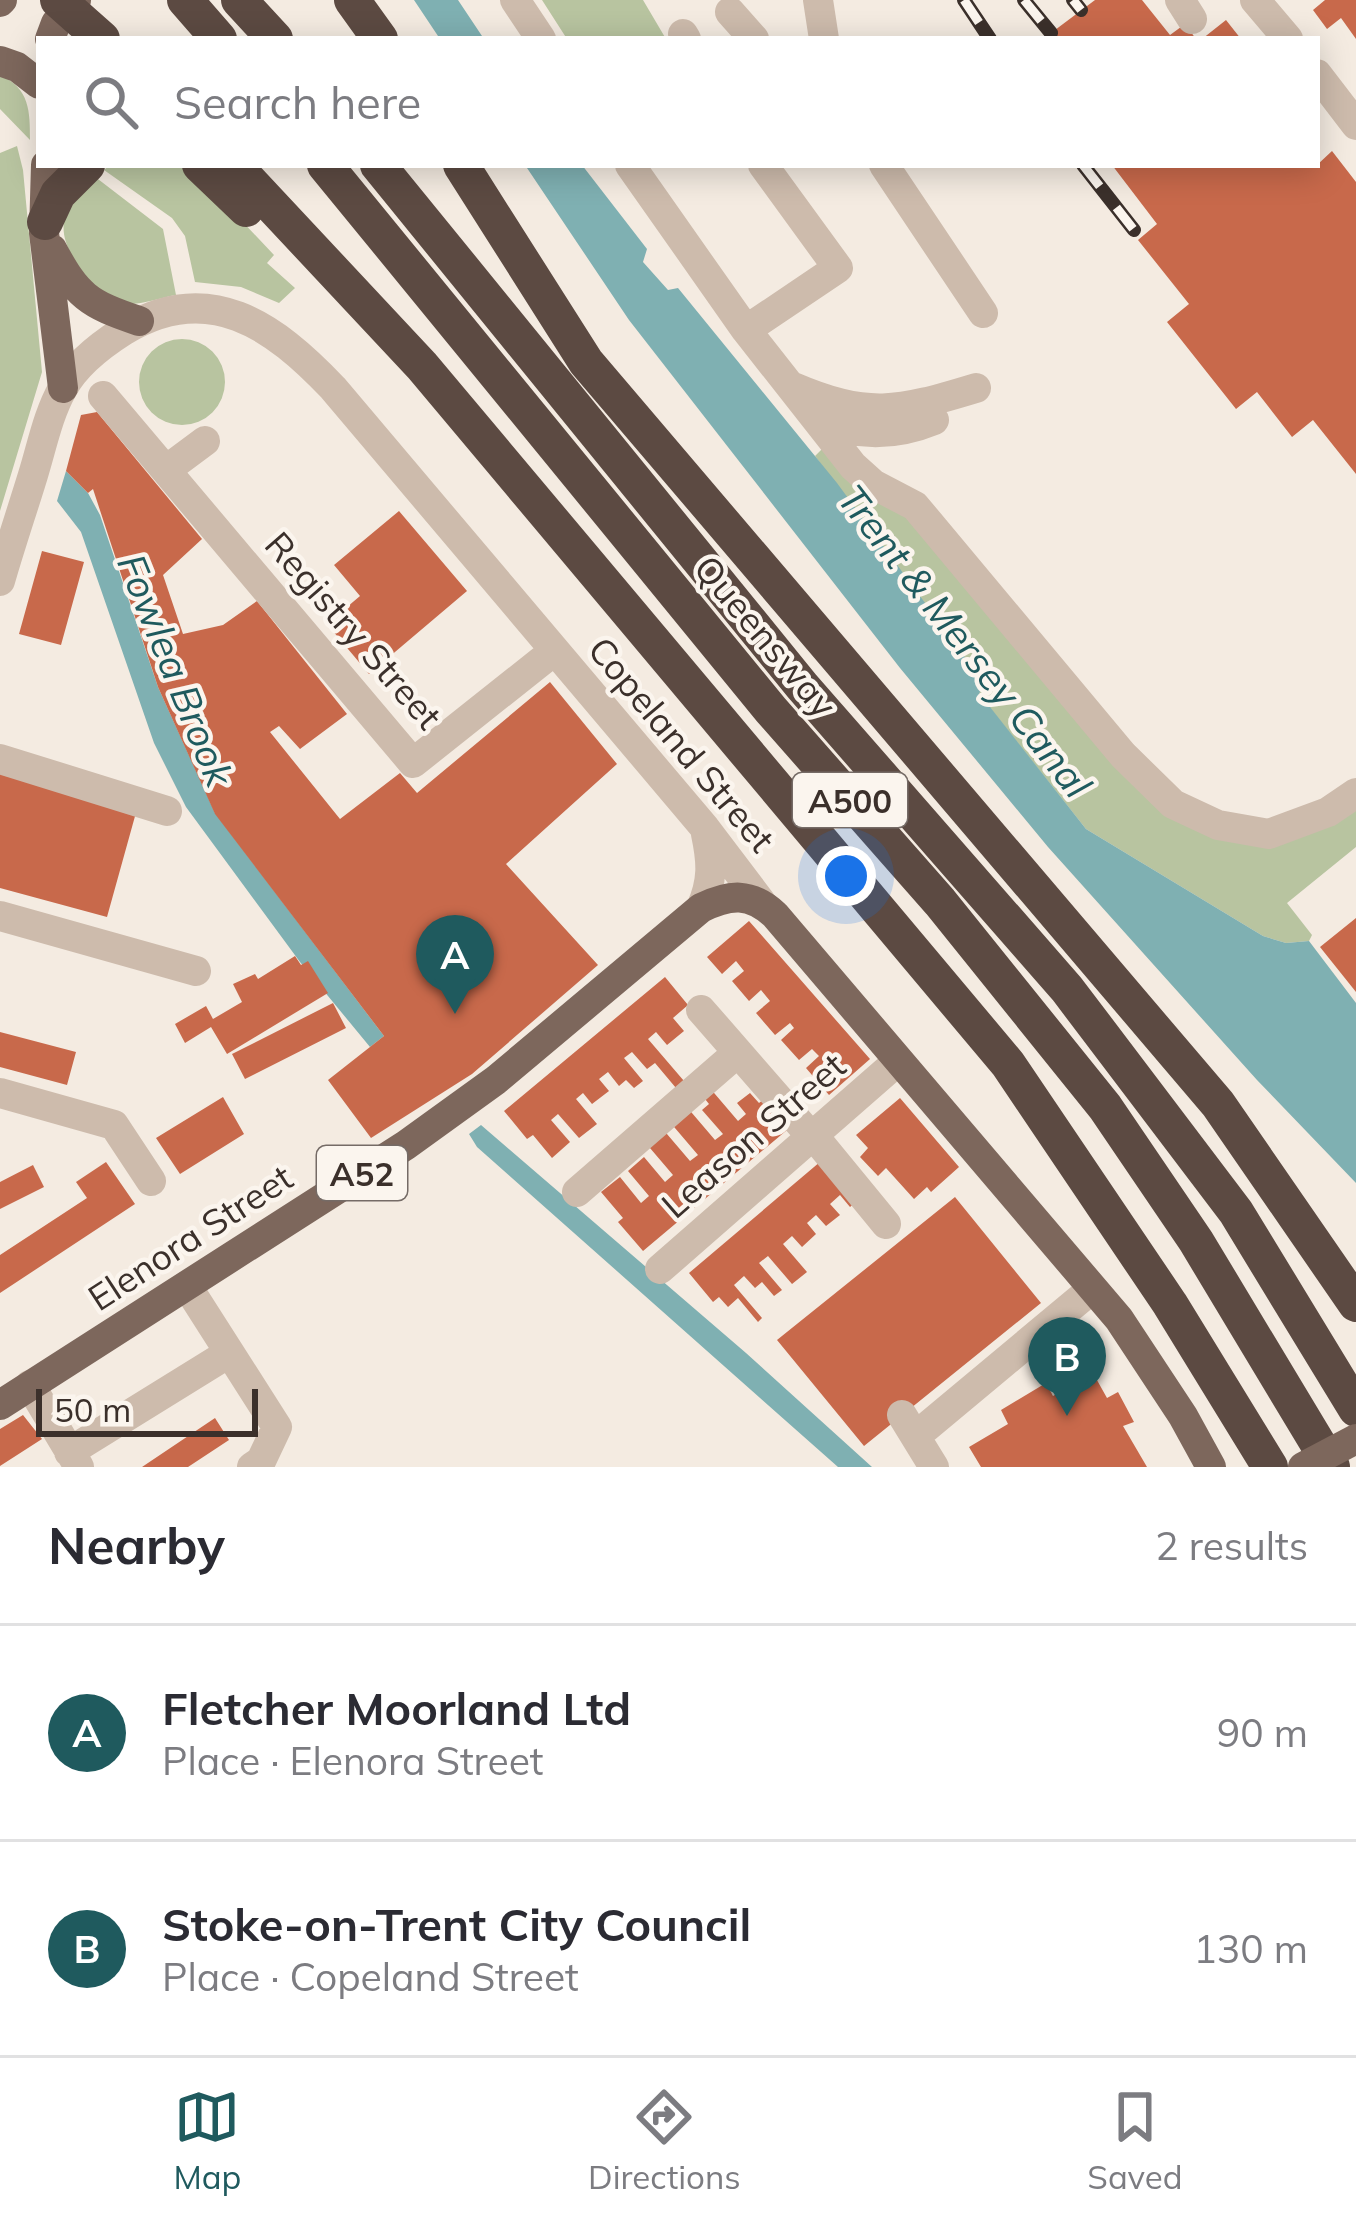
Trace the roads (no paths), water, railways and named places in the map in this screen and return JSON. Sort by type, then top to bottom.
[{"type":"highway","points":[[184,0],[216,36]]},
{"type":"highway","points":[[239,0],[272,36]]},
{"type":"highway","points":[[352,0],[378,36]]},
{"type":"highway","points":[[63,12],[98,36]]},
{"type":"highway","points":[[45,227],[58,194],[84,168]]},
{"type":"highway","points":[[203,168],[258,221],[362,300]]},
{"type":"highway","points":[[237,168],[362,300],[621,600],[1008,1064],[1170,1304],[1270,1467]]},
{"type":"highway","name":"Queensway","points":[[327,168],[771,710],[940,902],[1105,1107],[1137,1154],[1314,1466]]},
{"type":"highway","name":"Queensway","points":[[381,168],[802,686],[1067,989],[1236,1212],[1356,1408]]},
{"type":"highway","points":[[463,168],[586,362],[1218,1104],[1353,1303]]},
{"type":"main road","points":[[0,62],[36,82]]},
{"type":"main road","points":[[46,168],[45,227],[63,388]]},
{"type":"main road","points":[[45,227],[72,286],[94,306],[139,321]]},
{"type":"main road","points":[[700,908],[740,896],[761,902]]},
{"type":"main road","name":"Copeland Street","points":[[761,902],[1119,1319],[1184,1416],[1211,1467]]},
{"type":"main road","name":"Elenora Street","points":[[0,1405],[406,1145],[496,1080],[700,908]]},
{"type":"main road","points":[[1184,1416],[1222,1467]]},
{"type":"main road","points":[[1314,1466],[1356,1439]]},
{"type":"street","points":[[515,0],[539,36]]},
{"type":"street","points":[[818,0],[824,36]]},
{"type":"street","points":[[1267,4],[1286,36]]},
{"type":"street","points":[[730,12],[751,36]]},
{"type":"street","points":[[1320,77],[1354,116]]},
{"type":"street","points":[[632,168],[814,418],[873,484],[915,506],[1123,755],[1173,804],[1218,825],[1269,834],[1328,812],[1356,793]]},
{"type":"street","points":[[746,330],[838,268],[765,168]]},
{"type":"street","points":[[886,168],[983,313]]},
{"type":"street","name":"Copeland Street","points":[[0,581],[63,388],[106,341],[139,321],[188,308],[239,316],[276,333],[333,388],[705,828],[761,902]]},
{"type":"street","points":[[790,386],[829,403],[886,411],[976,388]]},
{"type":"street","name":"Registry Street","points":[[108,403],[413,763],[554,651]]},
{"type":"street","points":[[814,418],[839,429],[881,434],[907,431],[934,420],[897,452],[868,454],[842,448]]},
{"type":"street","points":[[166,470],[205,441]]},
{"type":"street","points":[[0,759],[166,811]]},
{"type":"street","points":[[700,908],[709,891],[712,864],[705,828]]},
{"type":"street","points":[[0,916],[196,971]]},
{"type":"street","points":[[700,1010],[886,1224]]},
{"type":"street","points":[[577,1192],[736,1054]]},
{"type":"street","name":"Leason Street","points":[[660,1269],[898,1061]]},
{"type":"street","points":[[0,1093],[114,1125],[152,1181]]},
{"type":"street","points":[[187,1286],[277,1427],[259,1465]]},
{"type":"street","points":[[934,1467],[909,1425],[1092,1288]]},
{"type":"street","points":[[30,1385],[74,1459],[230,1353]]},
{"type":"water","points":[[414,0],[458,0],[482,36],[438,36]]},
{"type":"water","points":[[527,168],[584,168],[647,249],[643,262],[668,290],[678,288],[837,483],[986,686],[979,693],[1086,829],[1263,936],[1286,943],[1309,941],[1356,1003],[1356,1183],[1048,847],[900,668],[629,320]]},
{"type":"water","points":[[66,471],[88,493],[100,515],[158,687],[215,813],[384,1036],[370,1047],[300,962],[186,807],[154,743],[81,532],[57,501]]},
{"type":"water","points":[[481,1125],[872,1467],[838,1467],[477,1147],[469,1134]]},
{"type":"railway","points":[[964,0],[988,36]]},
{"type":"railway","points":[[1024,0],[1051,33]]},
{"type":"railway","points":[[1073,0],[1081,10]]},
{"type":"railway","points":[[1085,168],[1134,230]]},
{"type":"place","name":"Fletcher Moorland Ltd","points":[[455,1014]]},
{"type":"place","name":"Stoke-on-Trent City Council","points":[[1067,1416]]},
{"type":"water label","name":"Trent & Mersey Canal","points":[[965,641]]},
{"type":"water label","name":"Fowlea Brook","points":[[176,670]]}]
